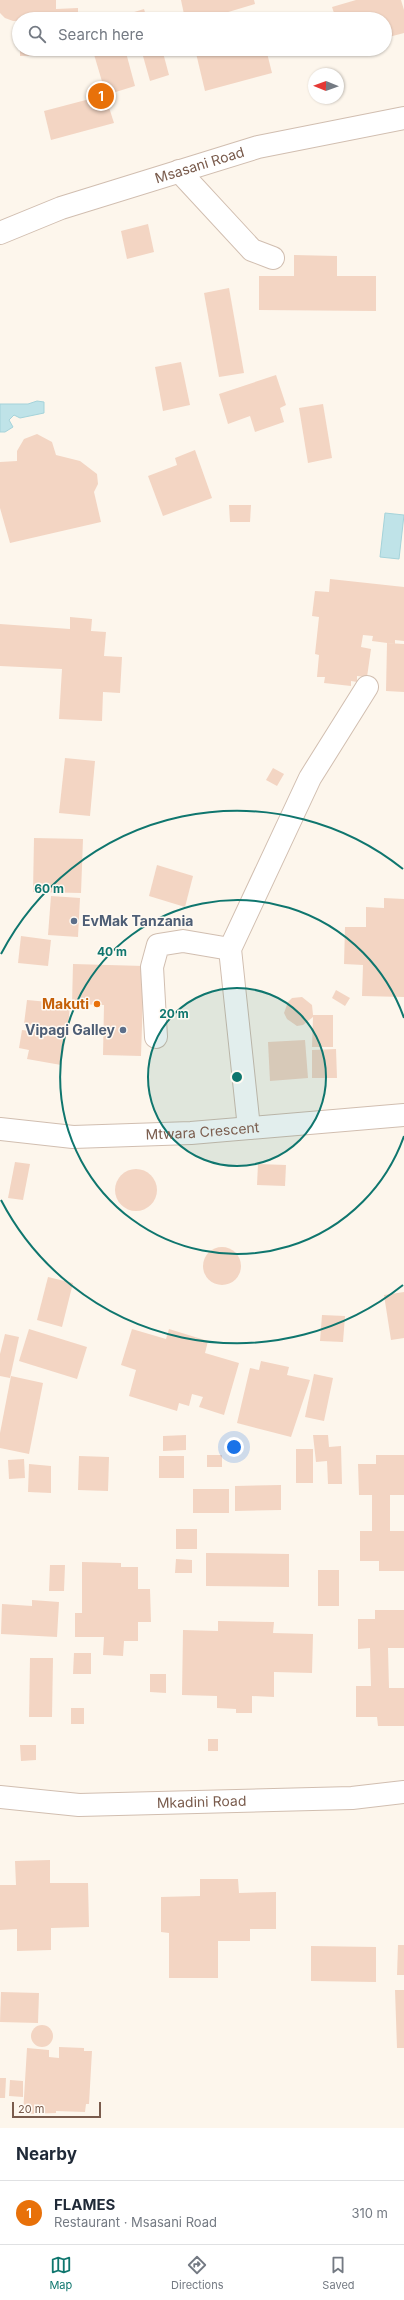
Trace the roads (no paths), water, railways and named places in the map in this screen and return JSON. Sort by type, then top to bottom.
[{"type":"street","name":"Msasani Road","points":[[0,233],[61,208],[258,147],[404,118]]},
{"type":"street","points":[[179,171],[252,250],[273,258]]},
{"type":"street","points":[[249,1128],[230,949],[310,778],[367,687]]},
{"type":"street","points":[[156,1037],[152,967],[158,945],[183,941],[230,949]]},
{"type":"street","name":"Mtwara Crescent","points":[[0,1129],[73,1137],[191,1133],[404,1115]]},
{"type":"street","name":"Mkadini Road","points":[[0,1797],[79,1804],[352,1798],[404,1792]]},
{"type":"water","points":[[37,401],[44,402],[44,413],[20,418],[14,415],[9,420],[13,427],[5,432],[0,432],[0,404],[28,404]]},
{"type":"water","points":[[385,513],[404,515],[399,559],[380,557]]},
{"type":"place","name":"FLAMES","points":[[101,96]]},
{"type":"place","name":"EvMak Tanzania","points":[[74,921]]},
{"type":"place","name":"Makuti","points":[[97,1004]]},
{"type":"place","name":"Vipagi Galley","points":[[123,1030]]}]
